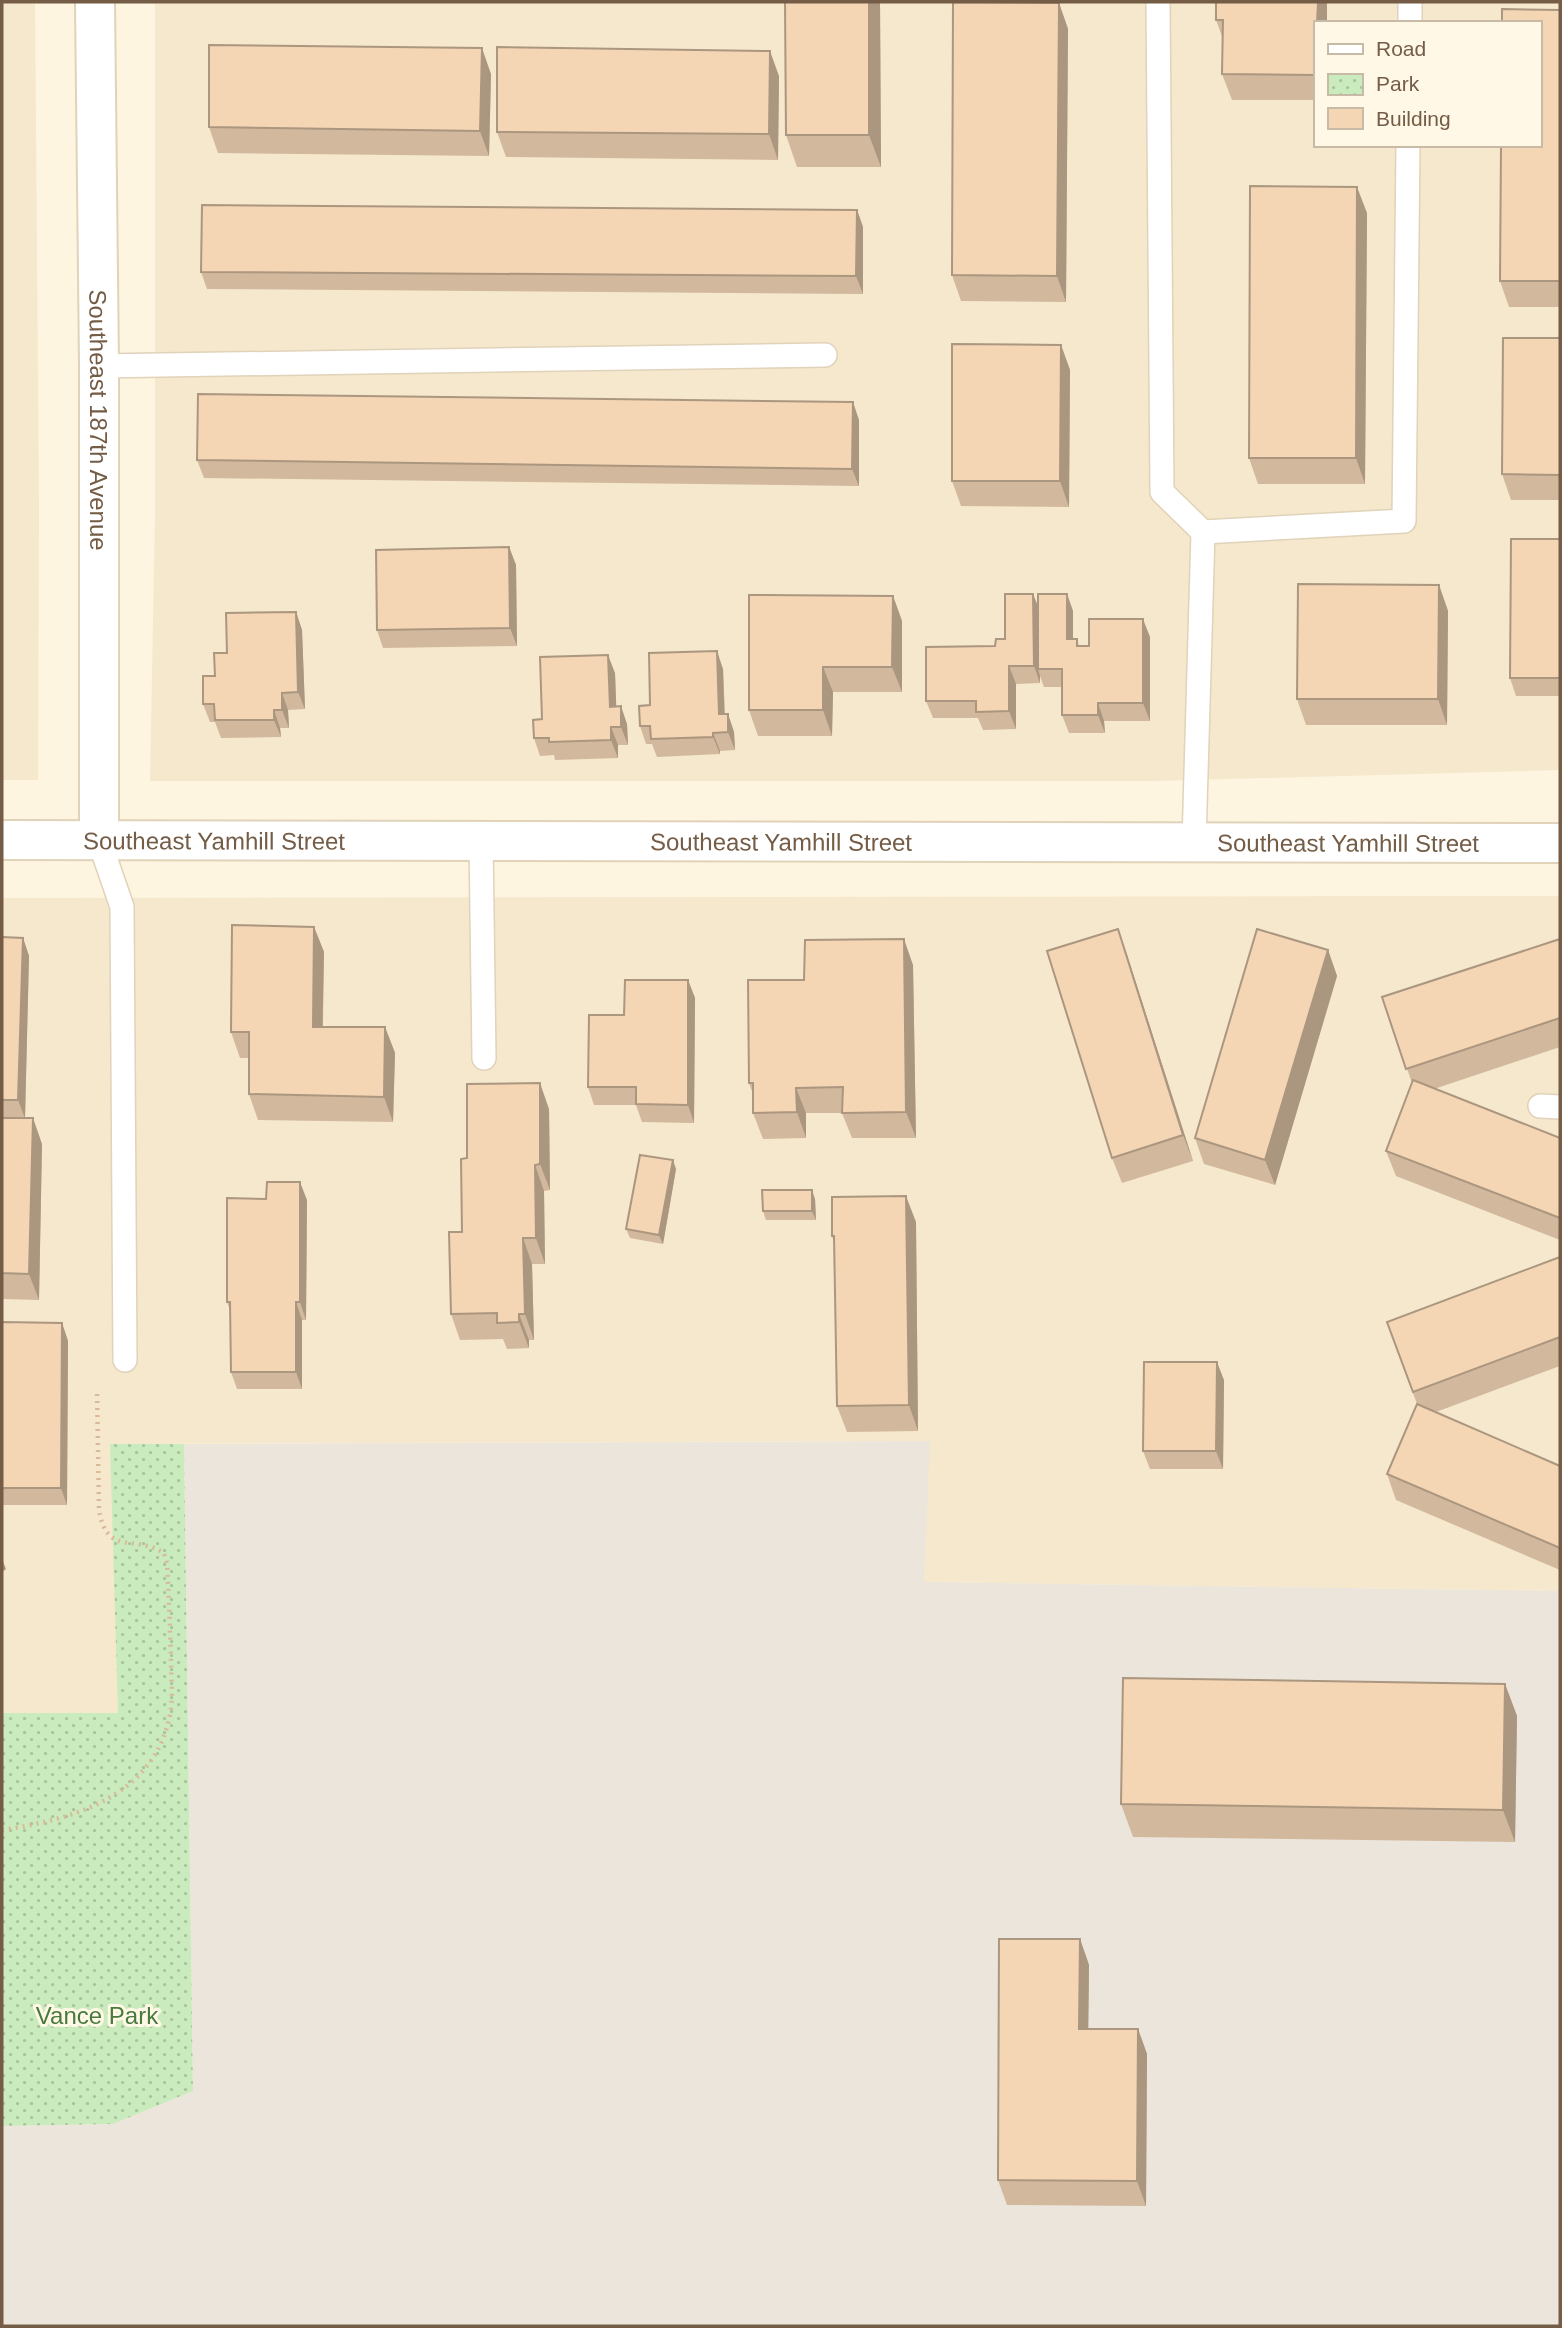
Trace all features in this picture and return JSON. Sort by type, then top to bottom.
[{"type":"street","name":"Southeast 187th Avenue","points":[[95,2],[99,366],[99,840]]},
{"type":"street","name":"Southeast Yamhill Street","points":[[2,840],[1560,843]]},
{"type":"lane","points":[[1158,2],[1162,492],[1203,532],[1194,842]]},
{"type":"lane","points":[[1410,2],[1410,21]]},
{"type":"lane","points":[[1203,532],[1404,521],[1408,147]]},
{"type":"lane","points":[[99,366],[825,355]]},
{"type":"lane","points":[[99,840],[122,907],[125,1360]]},
{"type":"lane","points":[[481,841],[484,1058]]},
{"type":"path","points":[[2,1830],[71,1815],[113,1797],[140,1775],[150,1762],[159,1748],[168,1723],[172,1702],[168,1574],[164,1553],[146,1545],[114,1540],[101,1524],[99,1510],[97,1383],[102,1371],[110,1363],[125,1360]]},
{"type":"shaded area","points":[[2,2],[35,2],[38,780],[2,780]]},
{"type":"shaded area","points":[[155,2],[1560,2],[1560,770],[1156,781],[150,781],[155,513]]},
{"type":"shaded area","points":[[1560,896],[1560,1591],[924,1582],[929,1441],[111,1444],[118,1713],[2,1713],[2,898]]},
{"type":"shaded area","points":[[930,1441],[924,1582],[1560,1591],[1560,2326],[2,2326],[2,2126],[113,2124],[193,2091],[184,1444]]},
{"type":"green space","name":"Vance Park","points":[[110,1444],[184,1444],[193,2091],[113,2124],[2,2126],[2,1713],[118,1713]]},
{"type":"building","points":[[785,2],[869,2],[869,135],[786,135]]},
{"type":"building","points":[[953,2],[1059,3],[1057,276],[952,275]]},
{"type":"building","points":[[1216,2],[1318,2],[1317,21],[1314,21],[1314,75],[1222,74],[1223,20],[1216,20]]},
{"type":"building","points":[[1502,9],[1560,10],[1560,281],[1500,281],[1501,147],[1541,147],[1541,21],[1502,21]]},
{"type":"building","points":[[209,45],[482,48],[480,131],[209,127]]},
{"type":"building","points":[[497,47],[770,51],[769,134],[497,132]]},
{"type":"building","points":[[1250,186],[1357,187],[1356,458],[1249,458]]},
{"type":"building","points":[[202,205],[857,210],[856,276],[201,272]]},
{"type":"building","points":[[1503,338],[1560,338],[1560,475],[1502,474]]},
{"type":"building","points":[[952,344],[1061,345],[1060,481],[952,481]]},
{"type":"building","points":[[198,394],[853,402],[852,469],[197,460]]},
{"type":"building","points":[[1511,539],[1560,539],[1560,678],[1510,678]]},
{"type":"building","points":[[509,547],[510,628],[377,630],[376,550]]},
{"type":"building","points":[[1298,584],[1439,585],[1438,699],[1297,699]]},
{"type":"building","points":[[1005,594],[1033,594],[1034,666],[1009,666],[1009,711],[976,712],[976,701],[926,701],[926,647],[995,646],[996,639],[1005,639]]},
{"type":"building","points":[[1038,594],[1067,594],[1067,639],[1077,639],[1077,646],[1089,646],[1089,619],[1143,619],[1143,703],[1098,703],[1098,715],[1062,715],[1062,669],[1038,669]]},
{"type":"building","points":[[749,595],[893,596],[892,667],[823,667],[823,710],[749,710]]},
{"type":"building","points":[[296,612],[298,692],[282,693],[282,710],[274,710],[274,720],[215,720],[214,704],[203,704],[203,676],[215,676],[214,653],[227,653],[226,613]]},
{"type":"building","points":[[717,651],[719,714],[728,714],[728,732],[713,733],[713,737],[651,739],[650,726],[640,726],[639,706],[650,705],[649,653]]},
{"type":"building","points":[[608,655],[610,707],[621,706],[621,727],[611,727],[611,740],[549,742],[549,738],[534,738],[533,720],[542,719],[540,657]]},
{"type":"building","points":[[232,925],[314,927],[313,1027],[385,1027],[384,1097],[249,1094],[249,1032],[231,1032]]},
{"type":"building","points":[[1118,929],[1183,1135],[1112,1158],[1047,951]]},
{"type":"building","points":[[1257,929],[1328,950],[1265,1160],[1195,1138]]},
{"type":"building","points":[[2,937],[23,938],[18,1100],[2,1100]]},
{"type":"building","points":[[904,939],[906,1112],[842,1113],[843,1087],[796,1088],[797,1112],[753,1113],[753,1083],[749,1083],[748,980],[804,980],[805,940]]},
{"type":"building","points":[[1560,939],[1560,1018],[1406,1069],[1382,997]]},
{"type":"building","points":[[625,980],[688,980],[688,1105],[636,1104],[636,1087],[588,1087],[589,1015],[624,1015]]},
{"type":"building","points":[[1413,1080],[1560,1138],[1560,1218],[1386,1151]]},
{"type":"building","points":[[540,1083],[540,1164],[535,1165],[536,1238],[523,1238],[525,1314],[519,1314],[519,1322],[497,1323],[497,1313],[451,1314],[449,1232],[462,1232],[461,1159],[467,1158],[467,1084]]},
{"type":"building","points":[[2,1118],[33,1118],[29,1274],[2,1273]]},
{"type":"building","points":[[640,1155],[673,1160],[659,1235],[626,1229]]},
{"type":"building","points":[[267,1182],[300,1182],[300,1302],[296,1302],[296,1372],[231,1372],[230,1302],[227,1302],[227,1198],[266,1199]]},
{"type":"building","points":[[762,1190],[812,1190],[812,1211],[763,1211]]},
{"type":"building","points":[[906,1196],[909,1405],[837,1406],[832,1197]]},
{"type":"building","points":[[1560,1257],[1560,1337],[1413,1392],[1387,1322]]},
{"type":"building","points":[[2,1322],[62,1323],[61,1488],[2,1488]]},
{"type":"building","points":[[1144,1362],[1217,1362],[1216,1451],[1143,1451]]},
{"type":"building","points":[[1417,1404],[1560,1466],[1560,1548],[1387,1474]]},
{"type":"building","points":[[1123,1678],[1505,1684],[1503,1810],[1121,1804]]},
{"type":"building","points":[[999,1939],[1080,1939],[1079,2029],[1138,2029],[1137,2181],[998,2180]]}]
